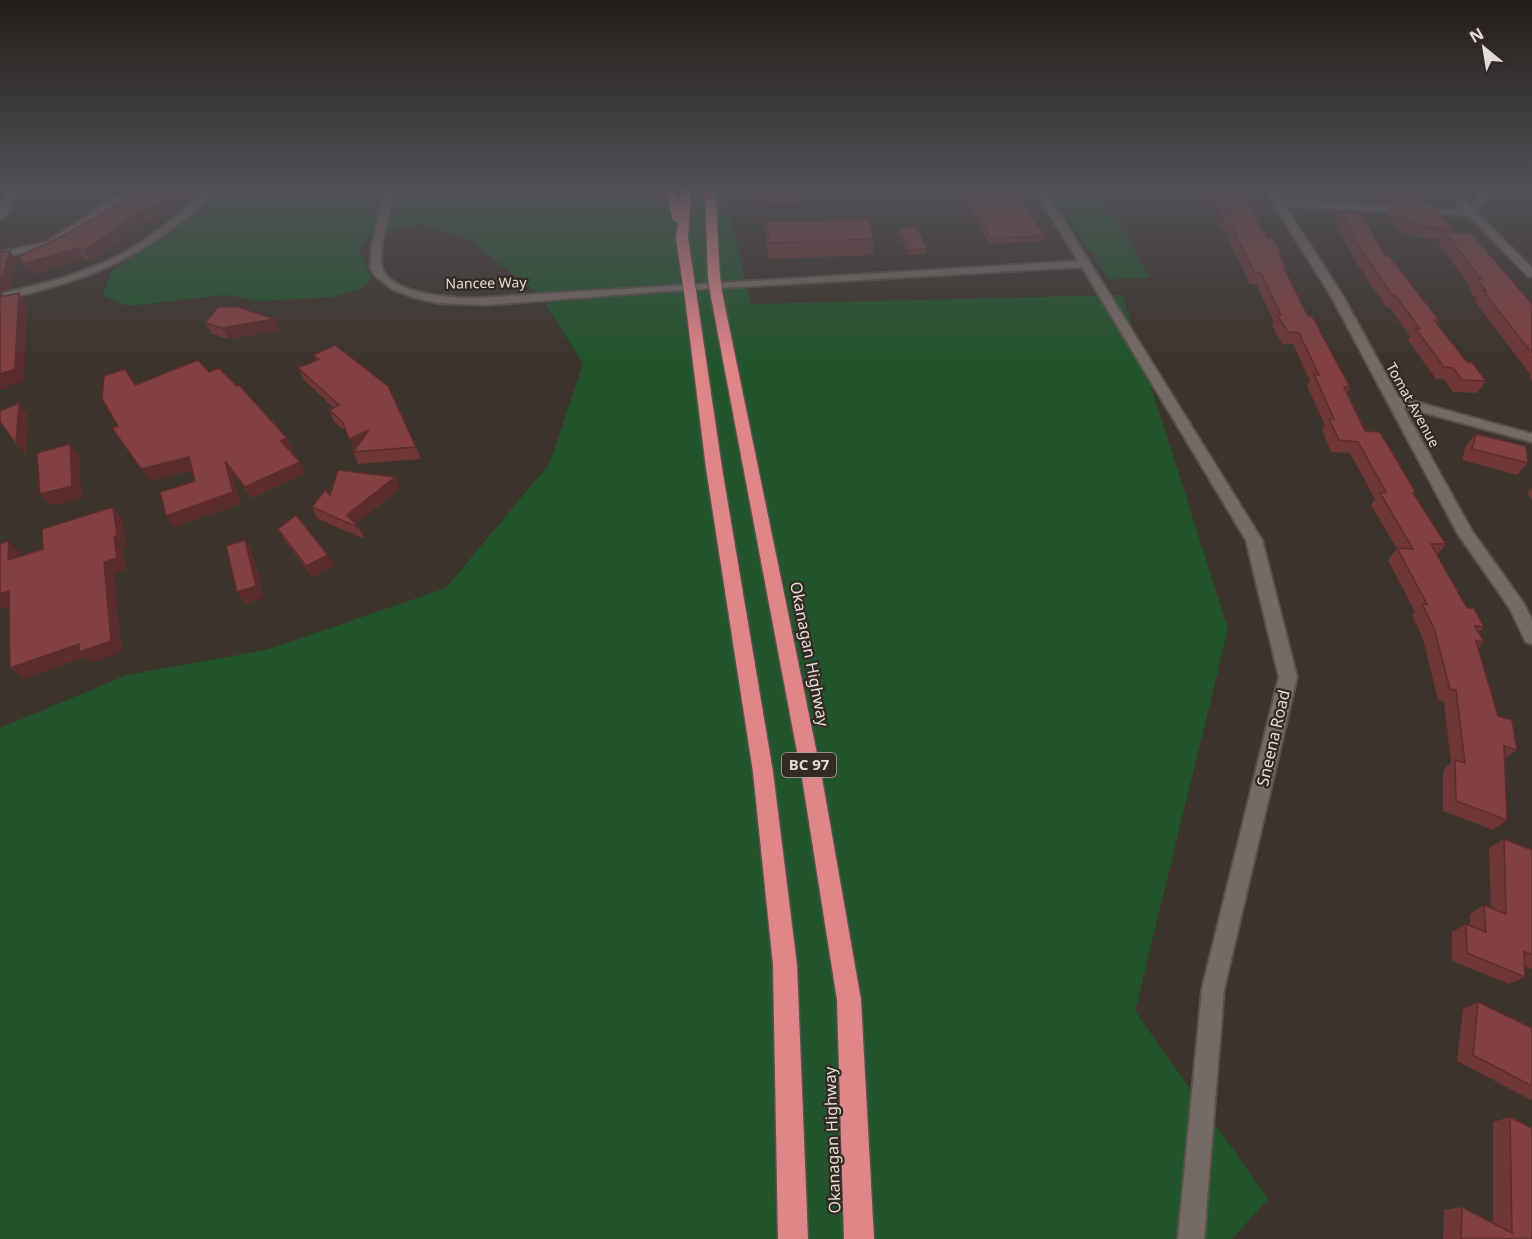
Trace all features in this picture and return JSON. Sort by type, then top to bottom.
[{"type":"highway","name":"BC 97","points":[[683,245],[714,468],[763,772],[785,965],[793,1239]]},
{"type":"highway","name":"Okanagan Highway","points":[[713,245],[716,287],[812,778],[849,1000],[859,1239]]},
{"type":"street","points":[[0,255],[47,245]]},
{"type":"street","points":[[0,297],[75,277],[129,254],[144,245]]},
{"type":"street","name":"Nancee Way","points":[[377,245],[374,267],[379,275],[399,288],[418,295],[440,299],[484,301],[678,287],[1085,264]]},
{"type":"street","name":"Sneena Road","points":[[1073,245],[1254,540],[1288,677],[1213,989],[1191,1239]]},
{"type":"street","name":"Tomat Avenue","points":[[1303,245],[1337,296],[1466,534],[1516,604],[1532,637]]},
{"type":"street","points":[[1503,245],[1532,274]]},
{"type":"street","points":[[1394,400],[1532,438]]},
{"type":"green space","points":[[149,245],[363,245],[359,251],[372,279],[360,289],[333,297],[262,301],[225,295],[128,306],[103,296],[111,272]]},
{"type":"green space","points":[[476,245],[737,245],[751,304],[1122,295],[1228,629],[1135,1011],[1268,1199],[1232,1239],[0,1239],[0,728],[127,675],[266,650],[446,588],[550,463],[583,364],[542,297]]},
{"type":"green space","points":[[1085,245],[1131,245],[1150,278],[1109,279]]},
{"type":"building","points":[[44,245],[92,245],[84,250],[77,248],[23,264],[20,256]]},
{"type":"building","points":[[907,245],[925,245],[927,249],[909,250]]},
{"type":"building","points":[[1241,245],[1277,245],[1286,267],[1283,266],[1308,316],[1312,316],[1350,387],[1344,387],[1365,431],[1380,432],[1416,493],[1413,493],[1446,544],[1431,544],[1467,608],[1474,608],[1484,627],[1475,626],[1484,642],[1476,641],[1498,716],[1512,720],[1517,750],[1504,746],[1507,820],[1456,801],[1455,760],[1465,763],[1456,690],[1450,689],[1434,628],[1422,604],[1427,604],[1397,548],[1413,549],[1380,493],[1386,492],[1358,442],[1339,440],[1329,419],[1334,419],[1314,374],[1319,375],[1299,333],[1288,332],[1277,315],[1281,315],[1261,273],[1255,273]]},
{"type":"building","points":[[1358,245],[1379,245],[1385,256],[1389,256],[1439,320],[1434,320],[1467,362],[1472,362],[1486,381],[1462,380],[1453,368],[1444,367],[1415,328],[1420,329],[1396,296],[1393,296]]},
{"type":"building","points":[[1455,245],[1481,245],[1532,304],[1532,353],[1483,291],[1486,291],[1477,279],[1481,279]]},
{"type":"building","points":[[10,251],[2,278],[0,279],[0,252]]},
{"type":"building","points":[[19,293],[15,369],[0,374],[0,297]]},
{"type":"building","points":[[218,307],[238,307],[274,319],[222,328],[205,323]]},
{"type":"building","points":[[335,345],[388,386],[416,447],[353,452],[369,430],[349,439],[342,421],[329,410],[339,405],[298,368],[319,359],[313,355]]},
{"type":"building","points":[[198,360],[209,372],[219,368],[237,386],[239,385],[287,438],[281,441],[300,462],[245,487],[225,461],[233,492],[166,516],[160,492],[195,481],[189,457],[141,469],[112,428],[118,426],[102,399],[104,376],[125,369],[135,385]]},
{"type":"building","points":[[19,403],[16,444],[0,422],[0,411]]},
{"type":"building","points":[[1476,434],[1526,446],[1528,463],[1472,449]]},
{"type":"building","points":[[70,444],[72,486],[40,494],[37,453]]},
{"type":"building","points":[[338,470],[395,477],[347,515],[359,528],[312,507],[325,490],[330,495]]},
{"type":"building","points":[[113,507],[117,558],[104,562],[111,641],[79,652],[79,644],[10,668],[9,591],[0,594],[0,544],[9,541],[8,560],[43,549],[42,529]]},
{"type":"building","points":[[296,515],[328,555],[306,566],[278,529]]},
{"type":"building","points":[[245,540],[256,586],[237,592],[226,546]]},
{"type":"building","points":[[1504,839],[1532,850],[1532,955],[1524,951],[1525,977],[1467,953],[1466,924],[1486,932],[1484,905],[1506,914]]},
{"type":"building","points":[[1478,1002],[1532,1028],[1532,1086],[1473,1055]]},
{"type":"building","points":[[1510,1117],[1532,1128],[1532,1239],[1461,1239],[1462,1207],[1512,1233]]}]
